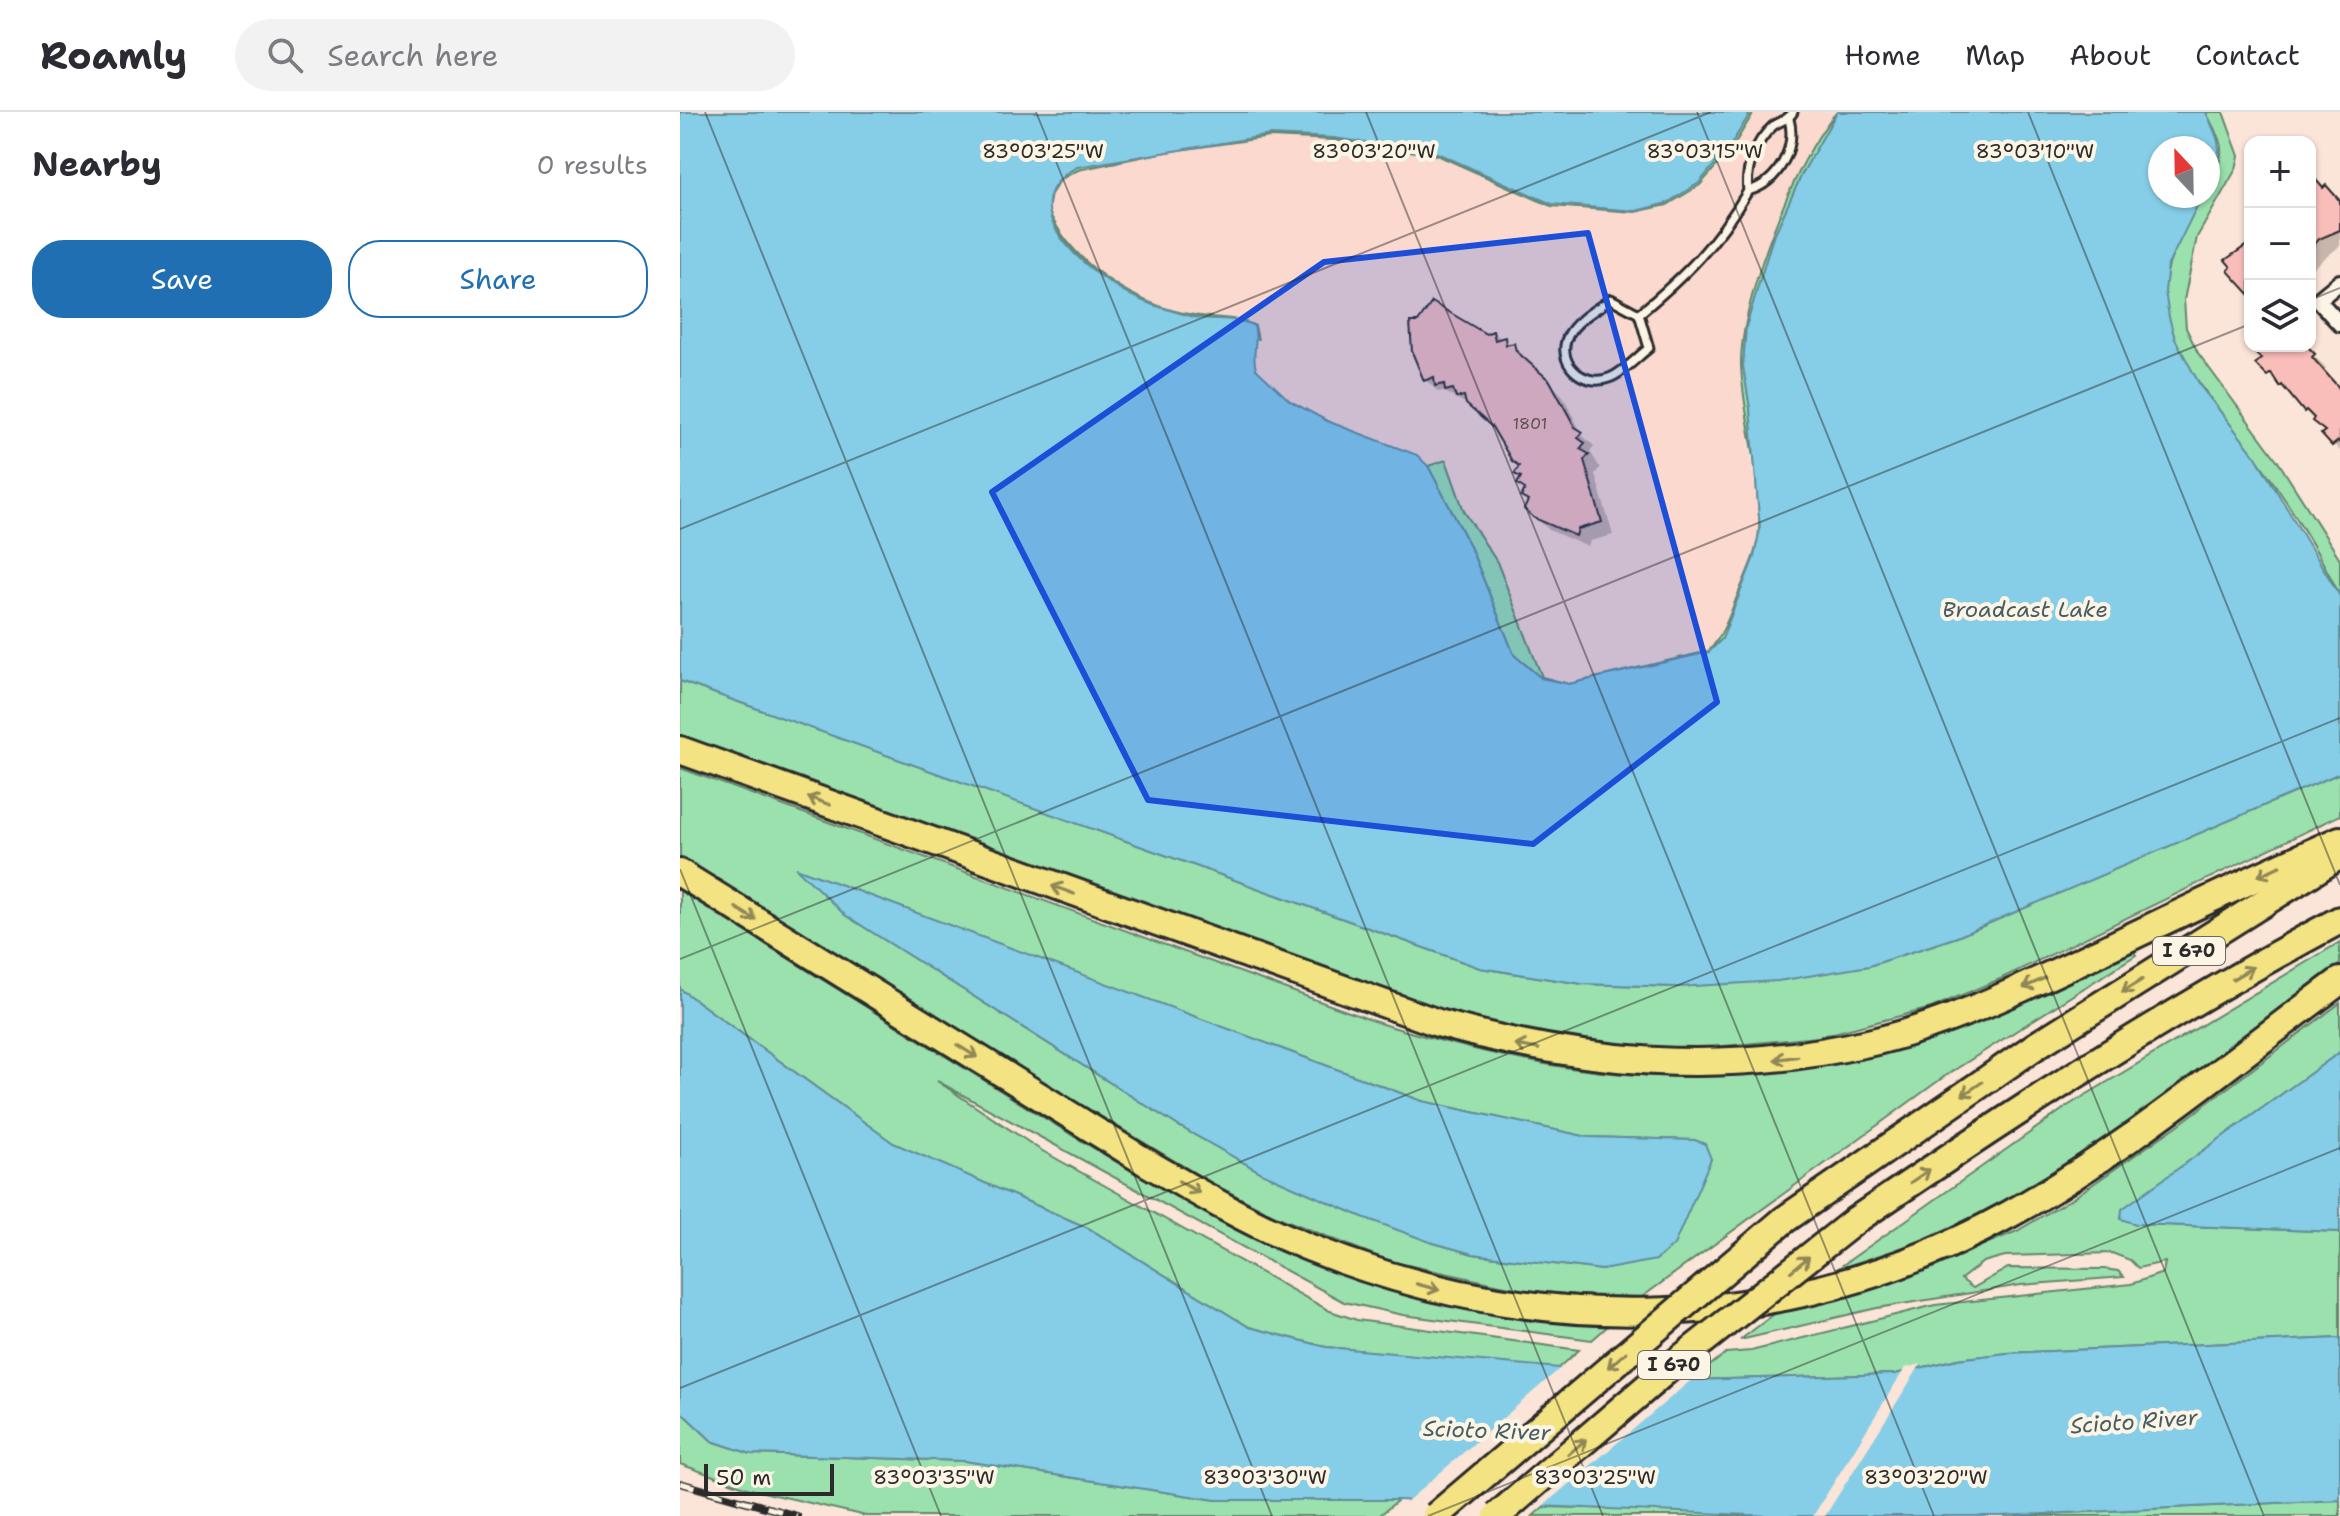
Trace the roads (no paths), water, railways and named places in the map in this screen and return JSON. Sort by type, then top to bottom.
[{"type":"highway","points":[[680,750],[1438,1023],[1512,1044],[1567,1054],[1681,1064],[1781,1059],[1870,1042],[1947,1018],[2024,987],[2340,840]]},
{"type":"highway","name":"I 670","points":[[1436,1516],[1784,1220],[2037,1045],[2340,855]]},
{"type":"highway","points":[[680,873],[1144,1161],[1207,1198],[1306,1246],[1390,1276],[1458,1295],[1522,1306],[1616,1314],[1725,1307],[1828,1288],[1967,1236],[2118,1149],[2340,981]]},
{"type":"highway","name":"I 670","points":[[1497,1516],[1669,1368],[1856,1220],[1989,1129],[2169,1016],[2340,920]]},
{"type":"street","points":[[2340,282],[2318,300],[2340,324]]},
{"type":"lane","points":[[1639,314],[1693,268],[1748,191],[1764,187],[1781,166],[1793,134],[1791,115],[1773,126],[1755,152],[1746,174],[1748,191]]},
{"type":"lane","points":[[1611,299],[1639,314],[1649,348],[1610,378],[1592,381],[1578,375],[1569,365],[1564,349],[1566,341],[1585,318],[1611,299]]},
{"type":"water","name":"Broadcast Lake","points":[[680,112],[1751,112],[1730,146],[1699,183],[1667,203],[1636,211],[1552,204],[1437,153],[1334,138],[1270,135],[1077,167],[1056,185],[1049,204],[1054,225],[1067,246],[1110,282],[1153,305],[1194,317],[1240,321],[1254,326],[1256,369],[1290,401],[1327,421],[1417,455],[1428,466],[1469,544],[1514,655],[1541,678],[1569,684],[1709,652],[1722,639],[1754,557],[1760,529],[1750,408],[1743,366],[1746,327],[1772,240],[1802,174],[1837,112],[2206,112],[2216,136],[2148,136],[2148,208],[2196,208],[2168,265],[2165,291],[2169,317],[2175,339],[2201,387],[2256,457],[2340,596],[2340,773],[1957,937],[1869,966],[1778,981],[1678,987],[1582,984],[1480,968],[680,681]]},
{"type":"water","points":[[796,868],[1422,1101],[1588,1137],[1695,1140],[1705,1144],[1711,1159],[1674,1245],[1656,1260],[1602,1270],[1473,1254],[1430,1242],[1360,1216],[1264,1174],[1177,1125],[845,915]]},
{"type":"water","name":"Scioto River","points":[[680,989],[893,1143],[1088,1228],[1249,1327],[1326,1347],[1692,1380],[1895,1374],[1958,1359],[2007,1353],[2340,1338],[2340,1500],[2000,1516],[1772,1516],[1398,1500],[1216,1500],[965,1461],[751,1454],[712,1441],[680,1411]]},
{"type":"water","points":[[2340,1052],[2340,1232],[2136,1224],[2121,1219],[2122,1209]]},
{"type":"railway","points":[[680,1483],[797,1516]]}]
